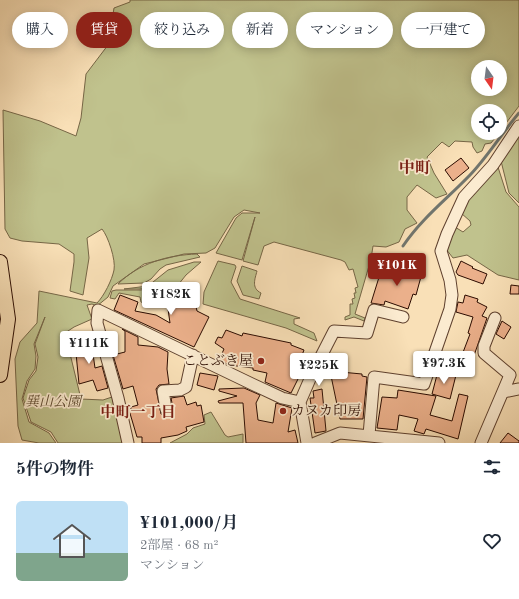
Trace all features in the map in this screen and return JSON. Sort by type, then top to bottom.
[{"type":"main road","points":[[0,262],[2,295],[8,319],[0,374]]},
{"type":"street","points":[[369,435],[374,377],[424,384],[450,309],[452,295],[450,280],[441,251],[447,234],[464,197],[493,165],[519,126]]},
{"type":"street","points":[[128,443],[118,398],[98,324],[98,310],[282,398],[300,402]]},
{"type":"street","points":[[307,443],[300,402],[313,372],[334,331],[367,333],[374,310],[403,317]]},
{"type":"street","points":[[481,443],[510,375],[484,353],[484,346],[495,318]]},
{"type":"street","points":[[166,409],[163,391],[180,390],[186,387],[193,355]]},
{"type":"street","points":[[503,392],[519,389]]},
{"type":"street","points":[[315,443],[340,433],[439,443]]},
{"type":"green space","name":"巽山公園","points":[[130,0],[519,0],[519,106],[507,122],[507,104],[471,104],[471,140],[493,140],[491,143],[485,144],[482,151],[477,153],[472,142],[455,141],[449,147],[442,142],[427,157],[434,173],[447,194],[436,198],[417,185],[407,197],[407,210],[417,223],[405,229],[399,242],[386,247],[373,246],[371,259],[355,314],[365,318],[364,321],[354,317],[345,320],[345,317],[350,315],[350,304],[353,304],[352,299],[355,298],[354,293],[356,293],[355,288],[358,287],[353,269],[349,270],[345,262],[341,260],[274,242],[264,246],[258,265],[243,261],[255,217],[242,260],[216,253],[236,218],[242,213],[260,213],[244,210],[234,217],[215,248],[206,253],[184,254],[144,264],[113,286],[108,297],[97,306],[92,304],[87,305],[92,319],[65,333],[81,399],[103,400],[115,396],[125,443],[58,443],[51,432],[31,422],[23,398],[29,380],[36,371],[38,357],[35,344],[45,317],[34,344],[36,356],[35,369],[27,381],[22,399],[29,422],[49,433],[56,443],[39,443],[22,440],[18,426],[15,359],[20,342],[37,323],[39,291],[97,303],[110,283],[114,270],[114,260],[107,237],[102,229],[87,238],[89,258],[83,295],[70,291],[74,254],[59,244],[22,241],[10,238],[5,229],[3,110],[40,121],[76,136],[81,118],[86,74],[106,48],[132,48],[132,12],[113,12],[114,8],[130,2]]},
{"type":"green space","points":[[519,131],[519,203],[509,193],[501,161]]},
{"type":"green space","points":[[497,164],[506,192],[519,207],[519,280],[498,275],[467,255],[453,258],[446,249],[455,227],[463,232],[471,225],[470,221],[461,213],[466,203]]},
{"type":"green space","points":[[197,254],[200,257],[166,265],[151,279],[144,283],[118,284],[135,271],[154,262],[175,256]]},
{"type":"green space","points":[[218,261],[235,265],[236,267],[231,282],[240,299],[300,318],[294,319],[294,324],[314,333],[317,341],[286,328],[203,304],[204,292]]},
{"type":"green space","points":[[194,262],[201,262],[186,275],[178,285],[171,287],[165,284],[162,285],[166,287],[166,304],[150,306],[141,302],[140,297],[119,293],[115,299],[110,298],[112,291],[116,290],[141,290],[158,286],[140,289],[124,289],[148,286],[168,270]]},
{"type":"green space","points":[[242,266],[257,271],[254,283],[256,289],[261,293],[259,299],[243,295],[237,281]]},
{"type":"green space","points":[[211,412],[225,435],[228,437],[243,434],[243,443],[170,443],[187,434],[193,428],[205,424],[204,415]]},
{"type":"building","points":[[461,158],[469,168],[453,181],[445,170]]},
{"type":"building","points":[[461,261],[473,267],[472,268],[487,274],[483,284],[458,275],[456,272]]},
{"type":"building","points":[[391,263],[422,273],[416,295],[413,294],[408,309],[385,301],[384,305],[371,303],[380,274],[387,276]]},
{"type":"building","points":[[511,285],[519,286],[519,294],[510,294]]},
{"type":"building","points":[[191,286],[197,311],[209,317],[194,347],[114,310],[120,295],[138,302],[135,311],[156,315],[170,323],[168,309],[171,308],[167,293]]},
{"type":"building","points":[[465,295],[478,299],[477,302],[487,307],[482,316],[487,318],[469,370],[454,367],[458,354],[462,355],[470,334],[468,333],[473,317],[456,312],[458,302],[463,303]]},
{"type":"building","points":[[502,321],[511,327],[504,339],[496,334]]},
{"type":"building","points":[[122,329],[138,337],[138,345],[158,347],[168,352],[167,369],[169,384],[159,385],[156,389],[161,414],[167,416],[170,415],[173,408],[171,398],[184,396],[187,405],[196,402],[197,406],[201,405],[204,422],[186,427],[187,431],[178,435],[161,438],[161,443],[142,443],[142,437],[137,437],[129,410],[131,407],[138,405],[133,386],[123,389],[113,355],[125,352],[125,331]]},
{"type":"building","points":[[226,330],[242,336],[243,333],[291,343],[291,345],[304,350],[297,368],[302,371],[291,393],[265,382],[267,373],[253,370],[253,368],[229,365],[219,360],[224,349],[215,343],[218,337],[222,338]]},
{"type":"building","points":[[78,335],[87,335],[87,341],[91,340],[95,368],[102,366],[108,388],[97,391],[93,380],[79,384],[75,343],[78,343]]},
{"type":"building","points":[[330,371],[362,374],[362,376],[367,377],[363,419],[340,419]]},
{"type":"building","points":[[438,371],[456,375],[450,399],[432,394]]},
{"type":"building","points":[[200,373],[218,376],[214,390],[197,385]]},
{"type":"building","points":[[244,388],[260,395],[256,403],[258,420],[273,423],[276,403],[292,408],[288,432],[295,430],[298,443],[246,443],[243,403],[219,403],[218,401],[237,396],[219,391],[219,389]]},
{"type":"building","points":[[322,389],[326,431],[315,433],[310,398],[314,398],[313,391]]},
{"type":"building","points":[[398,390],[436,396],[430,415],[452,421],[459,394],[468,396],[458,439],[426,429],[424,434],[414,431],[418,419],[399,415],[397,430],[377,428],[382,397],[397,398]]},
{"type":"building","points":[[508,433],[519,441],[519,443],[500,443]]},
{"type":"waterway","points":[[403,246],[418,226],[477,168],[519,113]]},
{"type":"place","name":"ことぶき屋","points":[[261,361]]},
{"type":"place","name":"カヌカ印房","points":[[283,411]]},
{"type":"district","name":"中町","points":[[415,169]]},
{"type":"district","name":"中町一丁目","points":[[138,413]]}]
